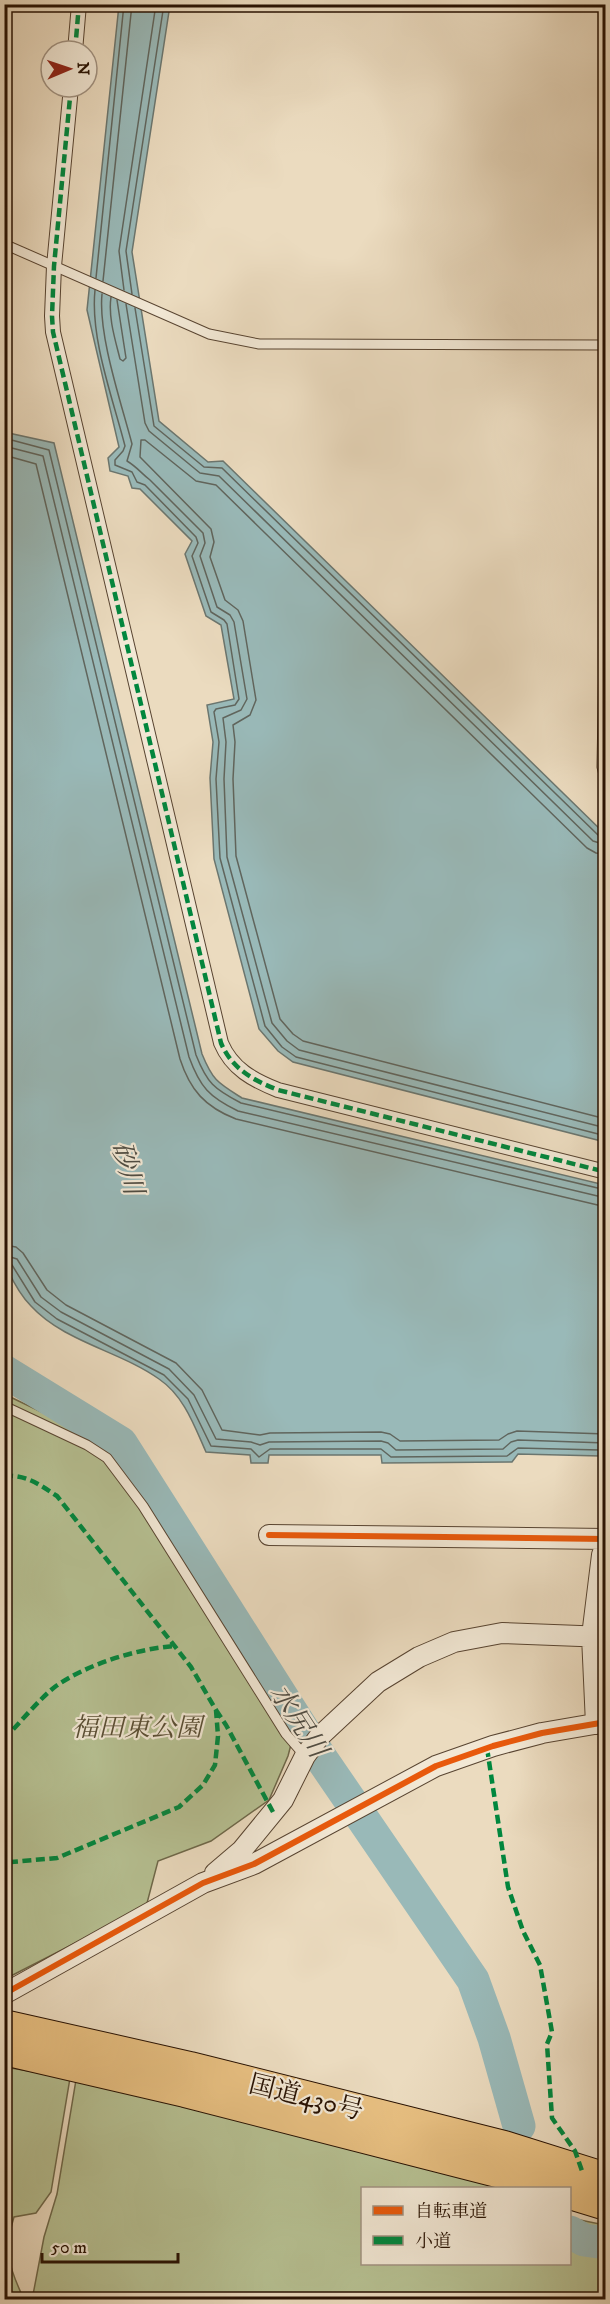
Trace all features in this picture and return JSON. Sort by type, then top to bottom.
[{"type":"highway","name":"国道430号","points":[[4,2026],[190,2068],[482,2142],[606,2179]]},
{"type":"highway","name":"国道430号","points":[[4,2049],[185,2091],[552,2187]]},
{"type":"highway","points":[[571,2193],[606,2204]]},
{"type":"street","points":[[76,39],[79,4]]},
{"type":"street","points":[[70,99],[60,269],[51,316],[53,332],[221,1043],[226,1053],[248,1076],[278,1090],[606,1172]]},
{"type":"street","points":[[4,1995],[203,1884],[254,1864],[436,1766],[542,1733],[601,1723],[599,1636],[605,1549],[269,1535]]},
{"type":"street","points":[[203,1884],[242,1850],[283,1800],[311,1748],[378,1682],[419,1657],[454,1642],[502,1633],[599,1636]]},
{"type":"lane","points":[[4,244],[209,334],[259,344],[606,345]]},
{"type":"lane","points":[[606,448],[602,767],[606,783]]},
{"type":"lane","points":[[4,1406],[87,1445],[107,1458],[143,1506],[286,1734],[311,1748]]},
{"type":"green space","name":"福田東公園","points":[[4,1394],[79,1430],[109,1451],[145,1497],[229,1623],[291,1722],[294,1733],[288,1756],[269,1800],[211,1841],[158,1861],[146,1907],[5,1979]]},
{"type":"green space","points":[[5,2067],[70,2078],[51,2192],[36,2213],[14,2217],[11,2228],[9,2257],[13,2275],[22,2295],[5,2296]]},
{"type":"green space","points":[[76,2080],[510,2187],[361,2187],[361,2265],[571,2265],[571,2218],[605,2225],[605,2299],[32,2300],[44,2237],[57,2194]]},
{"type":"water","points":[[119,5],[170,5],[132,252],[159,421],[208,462],[223,461],[605,834],[605,1142],[293,1062],[278,1051],[259,1029],[214,859],[210,778],[213,742],[207,705],[234,699],[221,625],[206,616],[185,554],[192,541],[140,489],[132,488],[128,476],[110,471],[108,458],[119,447],[87,310]]},
{"type":"water","name":"砂川","points":[[4,432],[54,443],[202,1054],[213,1076],[242,1098],[605,1185],[605,1466],[602,1466],[601,1456],[518,1454],[512,1462],[382,1463],[381,1455],[269,1455],[268,1463],[251,1463],[250,1455],[206,1452],[182,1402],[168,1386],[144,1369],[59,1329],[31,1306],[16,1285],[4,1262]]},
{"type":"waterway","name":"水尻川","points":[[4,1371],[121,1443],[319,1755],[473,1980],[494,2038],[519,2126]]},
{"type":"waterway","name":"水尻川","points":[[571,2233],[584,2240],[606,2243]]},
{"type":"marked path","points":[[76,39],[79,4]]},
{"type":"marked path","points":[[70,99],[54,266],[53,332],[221,1043],[231,1060],[244,1073],[278,1090],[606,1172]]},
{"type":"marked path","points":[[4,1476],[26,1479],[39,1484],[57,1496],[191,1667],[216,1710],[218,1736],[215,1765],[203,1785],[179,1807],[57,1858],[11,1862],[4,1860]]},
{"type":"marked path","points":[[4,1739],[43,1697],[69,1678],[97,1664],[128,1654],[174,1646]]},
{"type":"marked path","points":[[216,1710],[273,1812]]},
{"type":"marked path","points":[[487,1748],[508,1887],[523,1931],[540,1965],[552,2032],[547,2044],[552,2118],[575,2151],[582,2171]]},
{"type":"cycle path","points":[[269,1535],[606,1539]]},
{"type":"cycle path","points":[[4,1994],[203,1883],[254,1864],[436,1766],[493,1746],[542,1733],[606,1722]]}]
